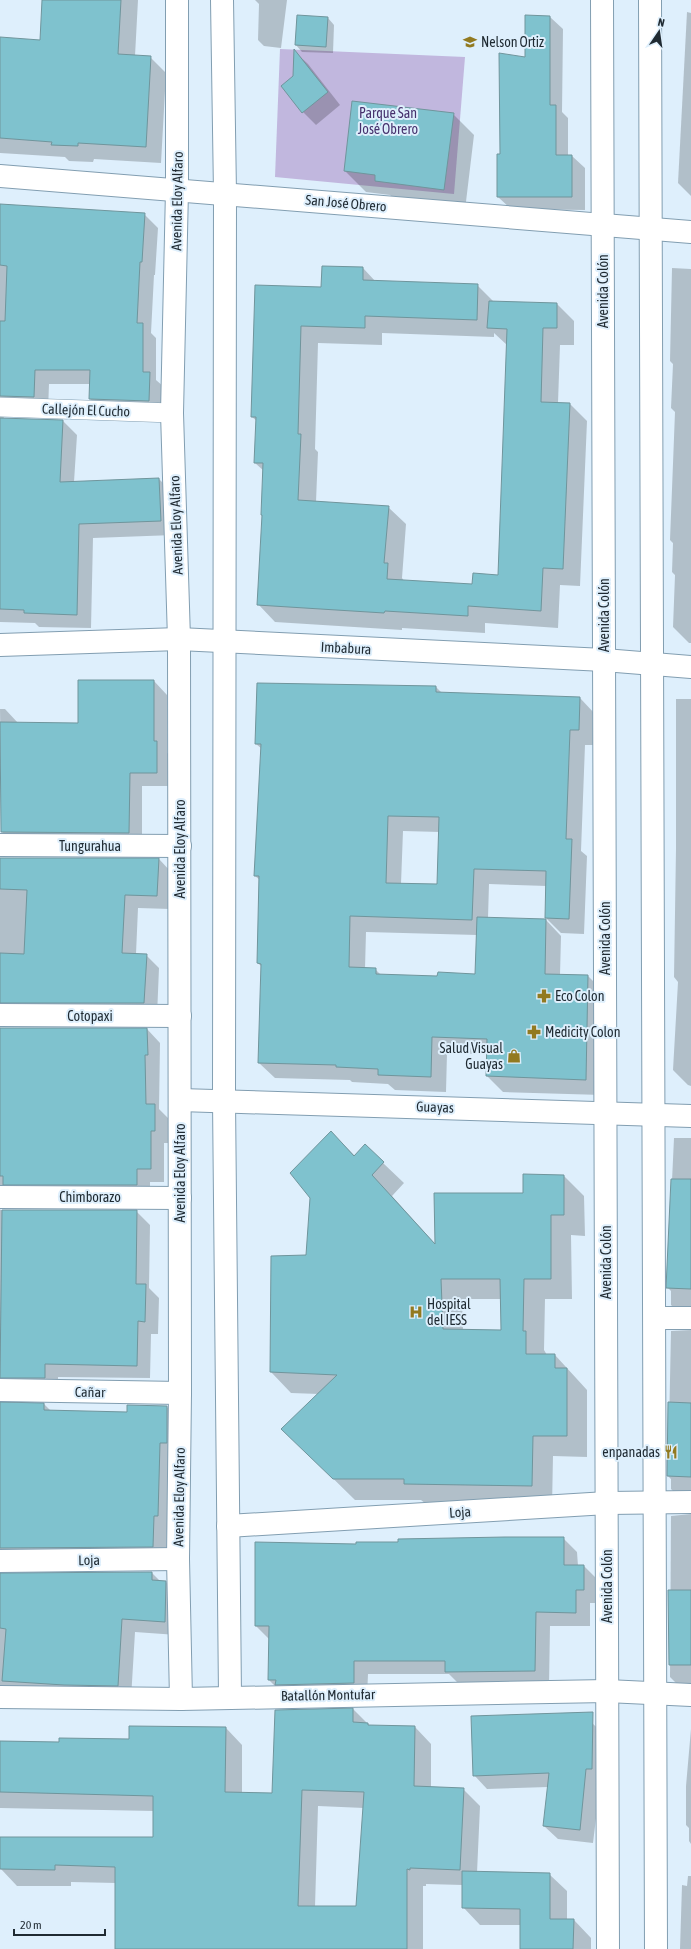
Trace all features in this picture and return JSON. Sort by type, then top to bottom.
[{"type":"street","name":"Avenida Eloy Alfaro","points":[[177,0],[178,190],[172,413],[179,639],[180,1393],[178,1559],[181,1699]]},
{"type":"street","points":[[222,0],[225,193],[224,1101],[230,1696]]},
{"type":"street","name":"Avenida Colón","points":[[602,0],[608,1949]]},
{"type":"street","points":[[650,0],[656,1949]]},
{"type":"street","name":"San José Obrero","points":[[0,176],[225,193],[691,232]]},
{"type":"street","name":"Callejón El Cucho","points":[[0,407],[172,413]]},
{"type":"street","name":"Imbabura","points":[[0,645],[179,639],[604,660],[691,667]]},
{"type":"street","name":"Tungurahua","points":[[0,845],[180,846]]},
{"type":"street","name":"Cotopaxi","points":[[0,1016],[180,1016]]},
{"type":"street","name":"Guayas","points":[[180,1100],[606,1112],[691,1116]]},
{"type":"street","name":"Chimborazo","points":[[0,1197],[180,1198]]},
{"type":"street","points":[[655,1318],[691,1318]]},
{"type":"street","name":"Cañar","points":[[0,1390],[180,1393]]},
{"type":"street","name":"Loja","points":[[228,1526],[607,1502],[691,1502]]},
{"type":"street","name":"Loja","points":[[0,1561],[178,1559]]},
{"type":"street","name":"Batallón Montufar","points":[[0,1696],[181,1699],[230,1696],[607,1691],[656,1692],[691,1695]]},
{"type":"green space","name":"Parque San José Obrero","points":[[280,49],[465,57],[454,194],[275,177]]},
{"type":"building","points":[[42,0],[121,0],[118,54],[151,56],[146,147],[78,143],[78,146],[51,145],[52,142],[0,138],[0,37],[40,40]]},
{"type":"building","points":[[297,15],[328,17],[326,47],[295,45]]},
{"type":"building","points":[[525,15],[550,16],[550,105],[556,105],[556,155],[572,155],[572,197],[497,197],[497,154],[500,154],[499,53],[525,57]]},
{"type":"building","points":[[294,49],[328,92],[302,113],[281,86],[293,76]]},
{"type":"building","points":[[352,101],[454,113],[444,190],[375,181],[375,175],[344,171]]},
{"type":"building","points":[[0,204],[145,213],[142,262],[140,262],[137,323],[143,323],[143,372],[150,372],[149,401],[89,399],[90,370],[35,370],[34,397],[0,396],[0,321],[5,321],[7,266],[0,265]]},
{"type":"building","points":[[322,266],[363,267],[363,280],[478,284],[477,320],[365,316],[365,328],[301,326],[298,434],[301,434],[298,500],[389,506],[384,563],[388,563],[387,579],[472,584],[473,573],[498,575],[507,329],[487,328],[489,301],[557,303],[557,328],[543,328],[541,402],[570,403],[563,569],[543,568],[541,611],[468,606],[468,616],[385,611],[384,613],[257,605],[263,463],[254,463],[256,417],[251,417],[255,285],[321,287]]},
{"type":"building","points":[[0,418],[63,420],[60,482],[159,478],[161,521],[79,524],[77,615],[24,613],[24,610],[0,609]]},
{"type":"building","points":[[78,680],[154,680],[154,741],[157,741],[157,773],[130,773],[129,833],[1,832],[0,722],[78,723]]},
{"type":"building","points":[[257,683],[436,686],[436,692],[580,697],[579,730],[570,730],[566,839],[572,839],[569,919],[545,918],[546,871],[474,869],[472,920],[350,916],[349,967],[376,968],[376,974],[437,976],[438,972],[475,974],[477,917],[546,919],[545,974],[588,975],[586,1080],[486,1076],[487,1039],[432,1037],[431,1077],[378,1075],[378,1069],[336,1067],[336,1065],[258,1063],[261,964],[257,963],[259,876],[254,876],[261,744],[255,744]],"holes":[[[388,816],[439,817],[437,884],[386,883]]]},
{"type":"building","points":[[0,858],[159,858],[157,896],[125,895],[122,953],[147,954],[144,1003],[0,1003],[0,953],[24,954],[27,890],[0,889]]},
{"type":"building","points":[[0,1028],[147,1028],[148,1055],[145,1055],[146,1104],[155,1104],[155,1131],[151,1131],[151,1169],[137,1169],[137,1185],[3,1185],[3,1176],[0,1176]]},
{"type":"building","points":[[331,1131],[354,1156],[365,1144],[384,1162],[372,1175],[435,1244],[434,1193],[523,1193],[523,1174],[564,1175],[564,1215],[551,1215],[551,1279],[524,1279],[523,1331],[526,1331],[526,1354],[555,1354],[555,1368],[567,1368],[567,1436],[533,1436],[532,1486],[404,1484],[404,1479],[333,1479],[281,1429],[337,1375],[270,1372],[271,1256],[306,1255],[310,1198],[290,1173]],"holes":[[[441,1279],[500,1279],[501,1330],[443,1329]]]},
{"type":"building","points":[[671,1179],[691,1179],[691,1289],[666,1288]]},
{"type":"building","points":[[2,1210],[137,1210],[136,1284],[146,1284],[145,1322],[138,1321],[137,1366],[45,1364],[45,1378],[0,1378]]},
{"type":"building","points":[[0,1402],[44,1403],[44,1410],[127,1412],[127,1405],[167,1406],[167,1443],[160,1443],[158,1516],[154,1516],[153,1547],[0,1548]]},
{"type":"building","points":[[668,1402],[691,1403],[691,1477],[667,1476]]},
{"type":"building","points":[[564,1537],[564,1565],[584,1565],[584,1590],[576,1590],[576,1613],[536,1612],[535,1671],[445,1672],[445,1661],[354,1661],[354,1683],[275,1685],[276,1680],[268,1680],[269,1626],[255,1626],[255,1542],[356,1544],[356,1542],[398,1542],[398,1539]]},
{"type":"building","points":[[152,1572],[152,1580],[166,1581],[165,1622],[122,1619],[118,1686],[64,1685],[2,1681],[6,1629],[0,1628],[0,1573]]},
{"type":"building","points":[[668,1590],[691,1590],[691,1665],[669,1665]]},
{"type":"building","points":[[353,1708],[353,1722],[368,1723],[368,1725],[415,1726],[414,1786],[464,1788],[460,1870],[407,1869],[407,1949],[115,1949],[115,1867],[55,1865],[55,1870],[0,1869],[0,1837],[153,1837],[153,1796],[0,1792],[0,1741],[59,1742],[59,1738],[129,1739],[129,1726],[226,1727],[225,1792],[272,1793],[275,1710]],"holes":[[[302,1790],[364,1792],[356,1906],[298,1906]]]},
{"type":"building","points":[[593,1712],[592,1769],[586,1769],[580,1830],[543,1826],[549,1773],[473,1776],[471,1716]]},
{"type":"building","points":[[462,1871],[550,1873],[550,1919],[574,1919],[573,1949],[520,1949],[520,1909],[462,1908]]},
{"type":"place","name":"Nelson Ortiz","points":[[470,42]]},
{"type":"place","name":"Eco Colon","points":[[544,996]]},
{"type":"place","name":"Medicity Colon","points":[[534,1032]]},
{"type":"place","name":"Salud Visual Guayas","points":[[514,1056]]},
{"type":"place","name":"Hospital del IESS","points":[[416,1312]]},
{"type":"place","name":"enpanadas","points":[[671,1452]]}]
